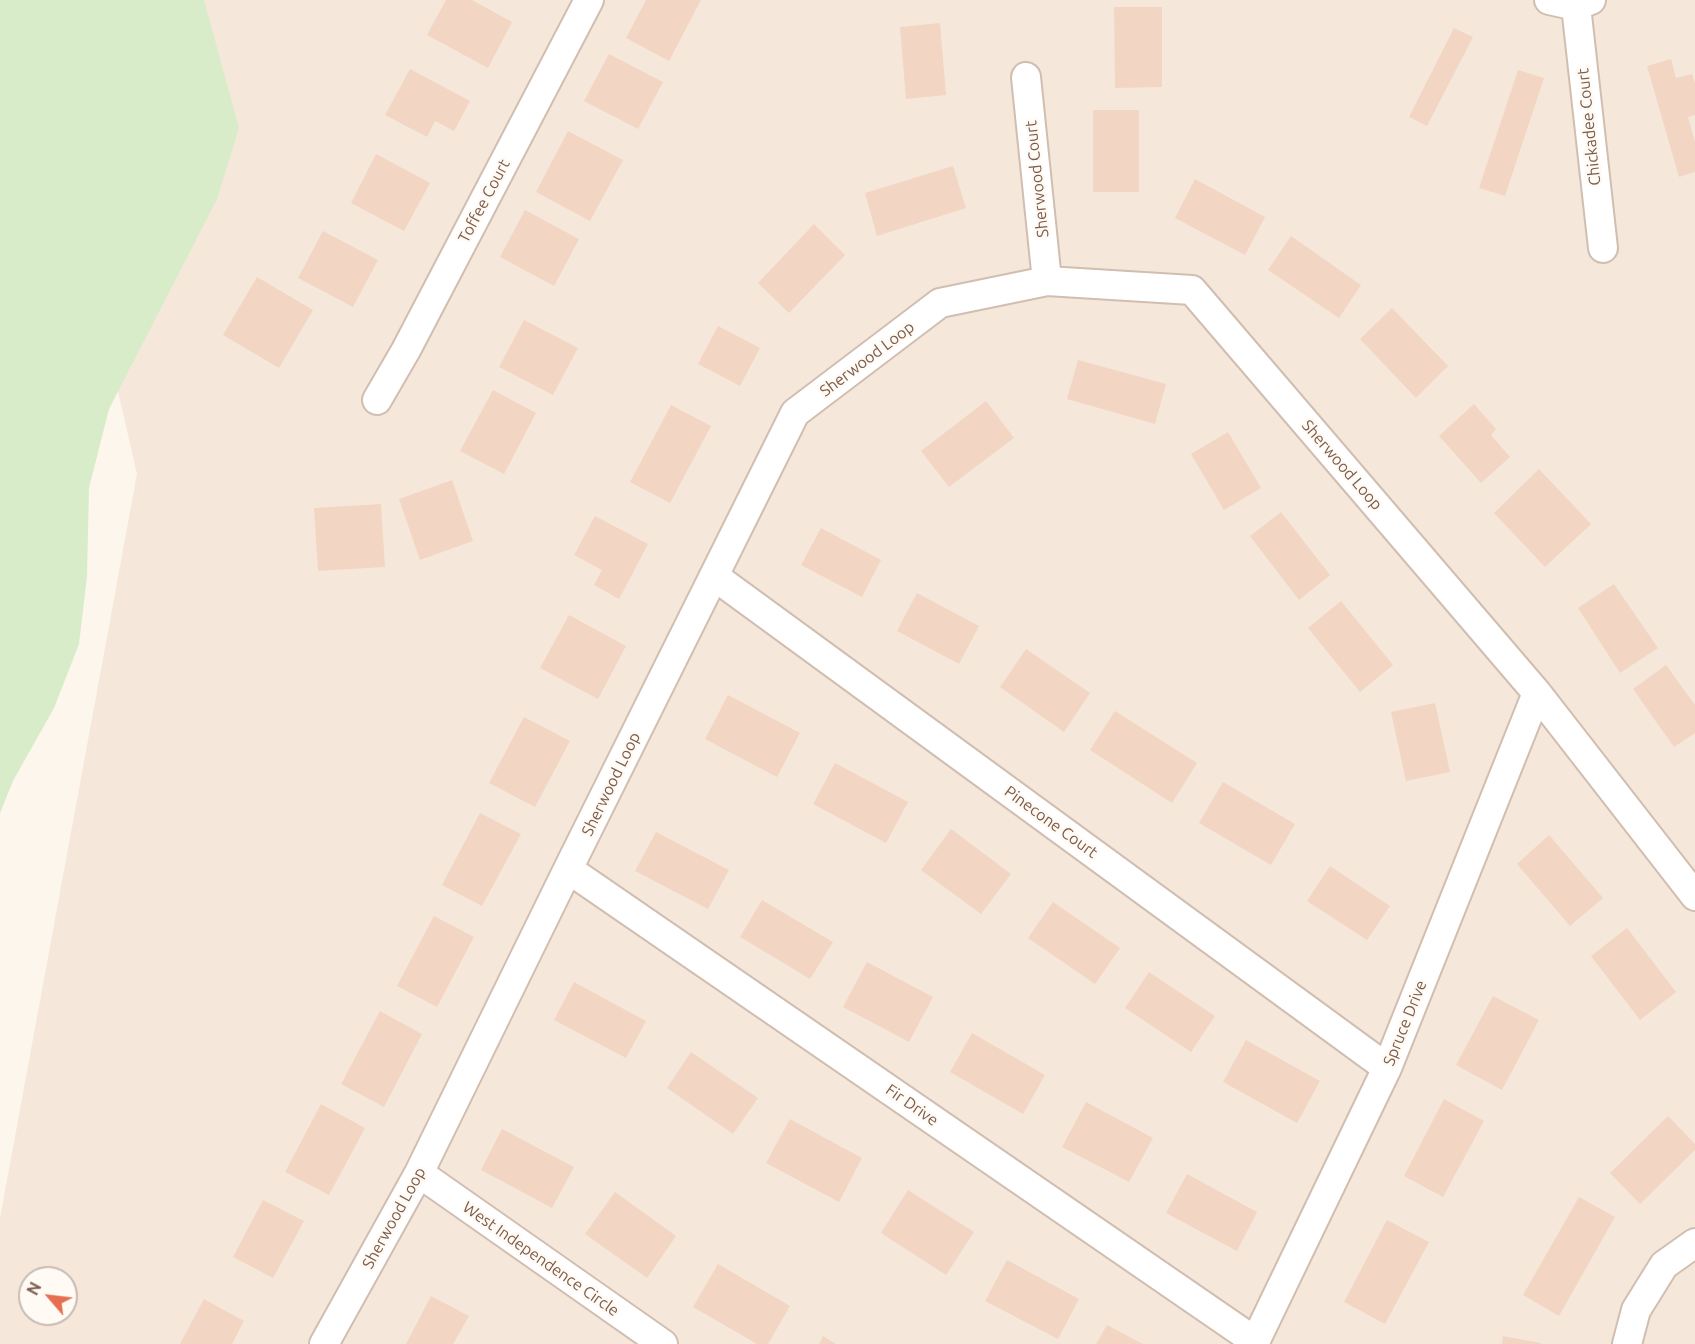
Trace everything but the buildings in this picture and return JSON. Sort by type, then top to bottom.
[{"type":"street","name":"Toffee Court","points":[[377,400],[406,350],[589,0]]},
{"type":"street","name":"Chickadee Court","points":[[1572,2],[1603,248]]},
{"type":"street","name":"Sherwood Court","points":[[1026,77],[1047,281]]},
{"type":"street","name":"Sherwood Loop","points":[[324,1344],[419,1173],[795,413],[940,303],[1047,281],[1192,290],[1538,693],[1695,896]]},
{"type":"street","name":"Pinecone Court","points":[[714,576],[1387,1068]]},
{"type":"street","name":"Spruce Drive","points":[[1255,1343],[1387,1068],[1538,693]]},
{"type":"street","name":"Fir Drive","points":[[568,869],[1255,1343]]},
{"type":"street","name":"West Independence Circle","points":[[419,1173],[663,1344]]},
{"type":"street","points":[[1627,1344],[1636,1310],[1664,1265],[1695,1242]]},
{"type":"shaded area","points":[[28,0],[1695,0],[1695,1344],[0,1344],[0,1218],[137,474]]},
{"type":"green space","points":[[0,0],[204,0],[239,128],[217,199],[109,409],[89,488],[87,576],[79,644],[54,708],[13,781],[0,813]]}]
